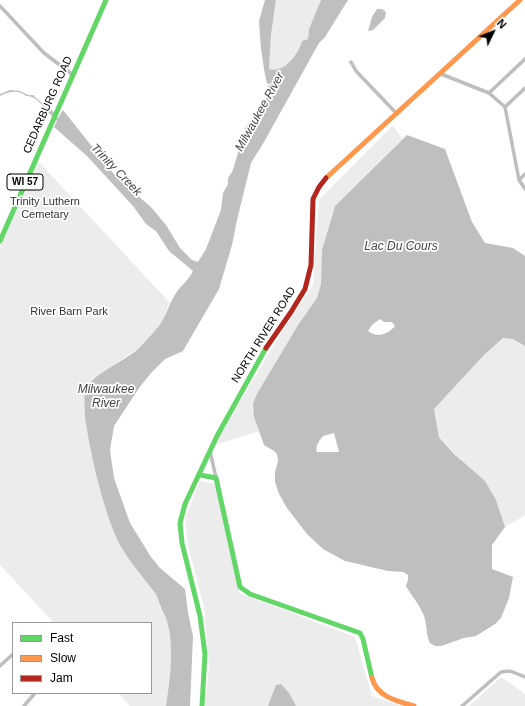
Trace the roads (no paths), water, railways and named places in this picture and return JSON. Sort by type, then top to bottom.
[{"type":"street","name":"CEDARBURG ROAD","points":[[0,241],[106,0]]},
{"type":"street","name":"NORTH RIVER ROAD","points":[[202,706],[204,647],[200,616],[182,544],[180,523],[185,504],[200,475],[225,419],[262,353],[298,301],[307,283],[311,265],[313,199],[319,187],[327,177],[520,0]]},
{"type":"street","points":[[0,6],[44,53],[73,75]]},
{"type":"street","points":[[489,93],[525,59]]},
{"type":"street","points":[[351,62],[356,71],[397,114]]},
{"type":"street","points":[[441,74],[489,93],[505,108],[519,180],[525,189]]},
{"type":"street","points":[[505,108],[525,88]]},
{"type":"street","points":[[519,180],[525,174]]},
{"type":"street","points":[[210,451],[240,587],[250,594],[360,633],[374,686],[379,692],[387,697],[414,706]]},
{"type":"street","points":[[200,475],[216,478]]},
{"type":"street","points":[[0,666],[12,655]]},
{"type":"street","points":[[462,706],[501,672],[510,671],[525,677]]},
{"type":"street","points":[[24,706],[34,694]]},
{"type":"water","name":"Milwaukee River","points":[[265,0],[276,0],[271,35],[269,69],[275,70],[285,66],[298,51],[302,41],[308,39],[309,29],[321,0],[348,0],[325,37],[319,43],[251,163],[232,245],[219,289],[183,351],[165,359],[139,388],[114,426],[110,450],[114,478],[130,523],[151,557],[160,568],[185,589],[193,636],[190,706],[166,706],[171,662],[169,628],[166,617],[156,595],[137,571],[121,547],[108,517],[100,490],[85,420],[84,390],[96,377],[139,348],[161,323],[176,293],[193,271],[169,251],[156,231],[146,224],[133,206],[87,156],[54,127],[57,121],[47,113],[47,110],[37,100],[20,92],[10,92],[0,96],[0,94],[10,90],[20,91],[28,95],[33,95],[46,107],[49,107],[58,118],[63,110],[117,178],[151,207],[166,225],[180,248],[192,260],[198,262],[206,249],[221,210],[223,193],[228,184],[228,178],[233,170],[245,128],[262,108],[269,91],[261,49],[259,21]]},
{"type":"water","points":[[377,9],[382,9],[386,12],[385,18],[373,30],[368,31],[372,17]]},
{"type":"water","name":"Lac Du Cours","points":[[407,135],[445,149],[472,222],[485,243],[513,248],[525,256],[525,346],[513,339],[503,338],[484,355],[434,409],[439,437],[454,454],[485,481],[496,500],[505,527],[492,545],[492,569],[513,577],[509,598],[501,618],[495,624],[476,636],[464,638],[441,646],[435,646],[430,643],[424,616],[420,607],[406,586],[408,575],[403,572],[388,571],[345,561],[323,549],[307,534],[287,508],[279,494],[275,482],[275,472],[278,461],[277,454],[264,445],[254,417],[253,403],[258,392],[298,325],[317,298],[321,284],[322,250],[335,206]],"holes":[[[380,319],[384,322],[392,322],[395,326],[389,332],[378,335],[368,331],[372,325]],[[334,433],[339,452],[317,452],[317,446],[323,436]]]},
{"type":"water","points":[[281,684],[289,693],[296,706],[268,706],[276,685]]},
{"type":"water label","name":"Trinity Creek","points":[[116,170]]},
{"type":"park label","name":"Trinity Luthern Cemetary","points":[[45,208]]},
{"type":"park label","name":"River Barn Park","points":[[69,312]]}]
